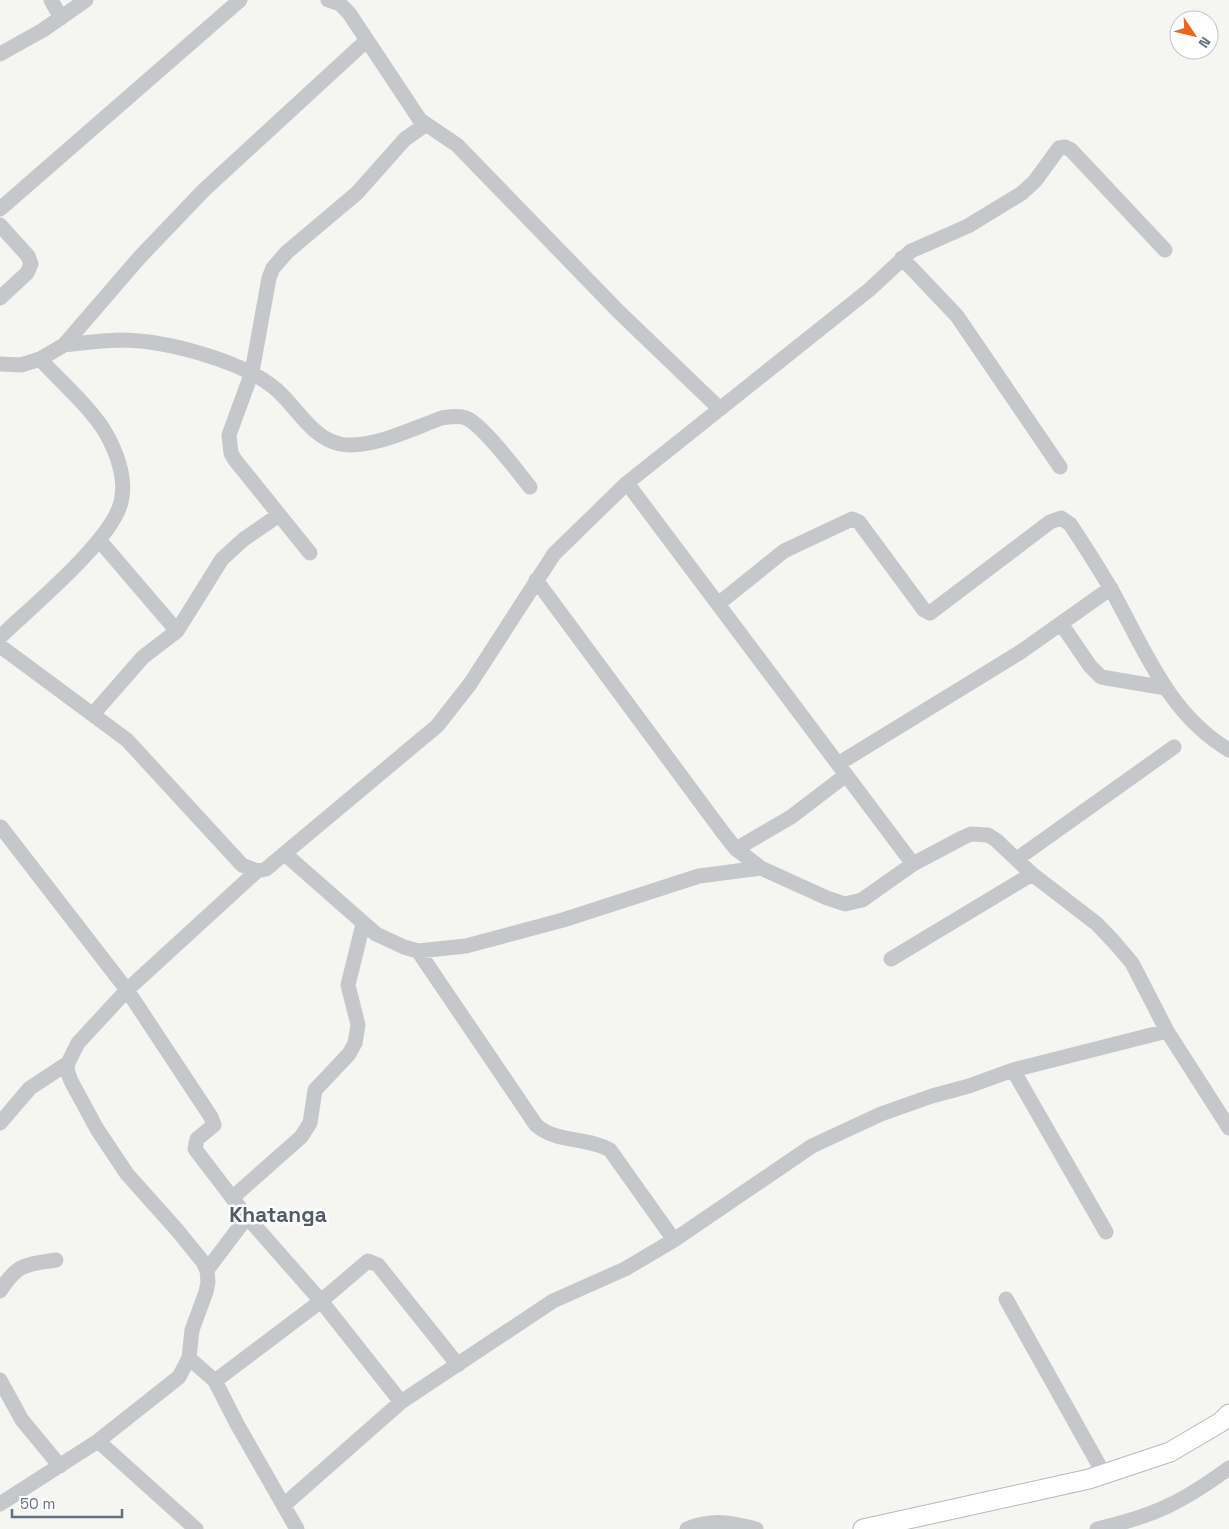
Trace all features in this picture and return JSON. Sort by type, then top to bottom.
[{"type":"main road","points":[[863,1529],[1104,1474],[1170,1452],[1221,1422],[1229,1414]]},
{"type":"street","points":[[51,0],[61,18]]},
{"type":"street","points":[[0,54],[61,18],[86,0]]},
{"type":"street","points":[[0,209],[240,0]]},
{"type":"street","points":[[328,0],[344,7],[366,42],[425,125],[457,145],[619,312],[720,409]]},
{"type":"street","points":[[0,364],[21,365],[40,359],[64,345],[139,258],[204,190],[366,42]]},
{"type":"street","points":[[310,553],[235,460],[230,445],[232,425],[252,372],[269,278],[278,260],[339,210],[370,179],[405,139],[425,125]]},
{"type":"street","points":[[0,646],[94,713],[127,740],[148,759],[248,869],[256,871],[266,869],[437,726],[452,710],[554,554],[628,484],[869,290],[902,258],[921,245],[984,218],[1022,194],[1035,181],[1059,148],[1065,146],[1164,250]]},
{"type":"street","points":[[0,225],[28,256],[31,264],[27,273],[0,298]]},
{"type":"street","points":[[902,258],[957,316],[1060,467]]},
{"type":"street","points":[[64,345],[124,340],[149,343],[212,357],[252,372],[282,394],[321,436],[340,444],[363,445],[442,418],[464,417],[477,425],[530,487]]},
{"type":"street","points":[[0,637],[100,541],[121,504],[123,489],[121,473],[113,447],[103,429],[40,359]]},
{"type":"street","points":[[628,484],[913,864]]},
{"type":"street","points":[[94,713],[143,657],[177,631],[222,559],[279,514]]},
{"type":"street","points":[[718,604],[784,551],[852,519],[862,526],[927,613],[932,612],[1056,518],[1061,518],[1070,524],[1111,588],[1151,665],[1166,688],[1200,730],[1229,750]]},
{"type":"street","points":[[100,541],[177,631]]},
{"type":"street","points":[[536,580],[736,849],[760,868],[845,904],[853,903],[874,893],[913,864],[971,834],[981,833],[996,840],[1032,874],[1097,924],[1132,963],[1167,1031],[1229,1128]]},
{"type":"street","points":[[736,849],[791,817],[842,769],[1062,625],[1111,588]]},
{"type":"street","points":[[1062,625],[1090,666],[1101,677],[1166,688]]},
{"type":"street","points":[[1017,858],[1174,747]]},
{"type":"street","points":[[1,827],[127,990],[213,1120],[212,1128],[197,1139],[195,1149],[247,1217],[321,1301],[401,1402]]},
{"type":"street","points":[[285,854],[364,924],[390,941],[418,951],[466,946],[563,920],[699,876],[760,868]]},
{"type":"street","points":[[0,1504],[98,1441],[179,1377],[189,1358],[192,1330],[208,1282],[207,1270],[203,1262],[177,1230],[127,1174],[97,1129],[67,1070],[68,1063],[78,1043],[127,990],[256,871]]},
{"type":"street","points":[[891,959],[1032,874]]},
{"type":"street","points":[[232,1198],[301,1137],[310,1123],[315,1090],[349,1054],[355,1043],[358,1025],[348,985],[364,924]]},
{"type":"street","points":[[418,951],[536,1125],[551,1135],[594,1142],[610,1150],[674,1240]]},
{"type":"street","points":[[284,1505],[401,1402],[553,1301],[625,1269],[674,1240],[812,1146],[880,1114],[1013,1070],[1167,1031]]},
{"type":"street","points":[[0,1123],[30,1088],[68,1063]]},
{"type":"street","points":[[1013,1070],[1106,1232]]},
{"type":"street","points":[[207,1270],[247,1217]]},
{"type":"street","points":[[0,1291],[10,1276],[20,1268],[56,1260]]},
{"type":"street","points":[[215,1381],[321,1301],[365,1262],[375,1262],[458,1364]]},
{"type":"street","points":[[1006,1299],[1104,1474]]},
{"type":"street","points":[[189,1358],[215,1381],[236,1424],[297,1529]]},
{"type":"street","points":[[0,1380],[22,1420],[60,1466]]},
{"type":"street","points":[[98,1441],[196,1529]]},
{"type":"street","points":[[1097,1529],[1143,1517],[1170,1507],[1199,1490],[1229,1468]]},
{"type":"street","points":[[687,1529],[718,1521],[731,1522],[756,1529]]},
{"type":"district","name":"Khatanga","points":[[278,1214]]}]
